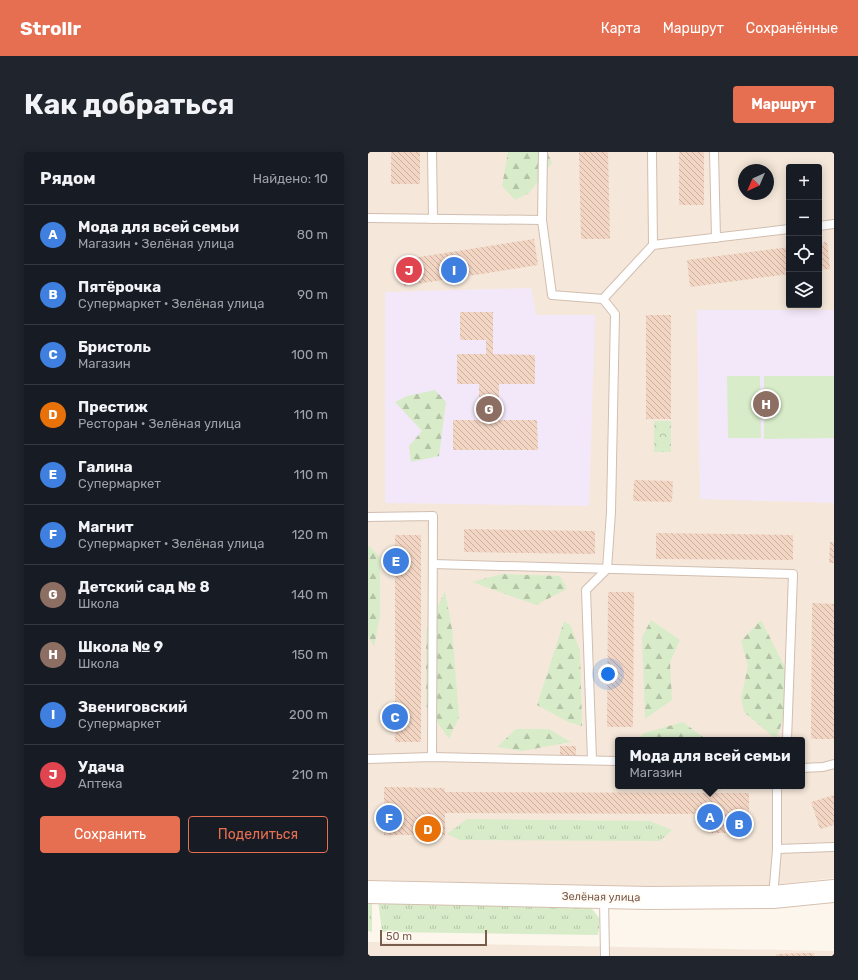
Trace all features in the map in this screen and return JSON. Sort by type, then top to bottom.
[{"type":"main road","name":"Зелёная улица","points":[[368,892],[604,898],[773,897],[834,891]]},
{"type":"lane","points":[[432,152],[433,219]]},
{"type":"lane","points":[[543,152],[542,220],[552,295],[603,299],[615,314],[611,512],[607,569],[586,590],[592,760]]},
{"type":"lane","points":[[652,152],[653,245]]},
{"type":"lane","points":[[714,152],[716,238]]},
{"type":"lane","points":[[368,218],[542,220]]},
{"type":"lane","points":[[822,226],[834,224]]},
{"type":"lane","points":[[603,299],[653,245],[786,229]]},
{"type":"lane","points":[[368,517],[433,516],[432,757]]},
{"type":"lane","points":[[433,564],[793,574],[787,737]]},
{"type":"lane","points":[[368,759],[432,757],[615,761]]},
{"type":"lane","points":[[805,768],[823,767],[834,764]]},
{"type":"lane","points":[[773,897],[777,849],[777,789]]},
{"type":"lane","points":[[777,849],[834,847]]},
{"type":"lane","points":[[604,898],[605,956]]},
{"type":"shaded area","points":[[368,152],[834,152],[834,878],[737,889],[368,880]]},
{"type":"shaded area","points":[[531,288],[536,315],[595,315],[589,506],[385,503],[385,292]]},
{"type":"shaded area","points":[[697,310],[834,310],[834,503],[700,499]]},
{"type":"shaded area","points":[[368,942],[834,951],[834,956],[368,956]]},
{"type":"green space","points":[[508,152],[547,152],[552,163],[529,193],[515,200],[502,186]]},
{"type":"green space","points":[[727,376],[760,376],[761,438],[728,438]]},
{"type":"green space","points":[[764,376],[834,376],[834,438],[764,439]]},
{"type":"green space","points":[[435,390],[446,402],[439,456],[411,462],[409,446],[422,431],[395,402],[407,396]]},
{"type":"green space","points":[[654,421],[671,421],[671,452],[654,452]]},
{"type":"green space","points":[[368,545],[380,557],[380,616],[374,647],[368,636]]},
{"type":"green space","points":[[502,574],[560,576],[567,589],[536,605],[472,582]]},
{"type":"green space","points":[[445,591],[452,629],[459,717],[449,739],[426,706],[426,631]]},
{"type":"green space","points":[[651,620],[680,640],[670,662],[672,700],[645,719],[642,637]]},
{"type":"green space","points":[[761,620],[795,687],[777,737],[774,737],[744,712],[741,698],[748,666],[741,641]]},
{"type":"green space","points":[[564,621],[571,626],[580,651],[582,726],[568,722],[537,705]]},
{"type":"green space","points":[[683,722],[703,737],[641,737],[644,733]]},
{"type":"green space","points":[[516,729],[549,729],[571,742],[522,751],[497,747]]},
{"type":"green space","points":[[467,819],[650,821],[672,830],[660,841],[460,840],[447,834]]},
{"type":"green space","points":[[368,900],[372,900],[372,932],[368,931]]},
{"type":"green space","points":[[378,900],[589,905],[600,919],[598,935],[382,932]]},
{"type":"building","points":[[391,152],[420,152],[420,184],[391,184]]},
{"type":"building","points":[[579,152],[608,152],[610,239],[581,239]]},
{"type":"building","points":[[679,152],[704,152],[704,205],[679,205]]},
{"type":"building","points":[[534,239],[538,265],[404,286],[400,260]]},
{"type":"building","points":[[827,242],[830,269],[822,270],[822,243]]},
{"type":"building","points":[[786,247],[786,274],[690,287],[687,260]]},
{"type":"building","points":[[460,312],[493,312],[493,354],[535,355],[535,384],[499,384],[499,420],[537,420],[538,450],[453,450],[453,420],[479,420],[479,384],[457,384],[457,354],[486,354],[486,340],[460,340]]},
{"type":"building","points":[[646,315],[671,315],[671,419],[646,419]]},
{"type":"building","points":[[634,480],[673,481],[672,502],[633,501]]},
{"type":"building","points":[[464,529],[595,531],[595,554],[464,552]]},
{"type":"building","points":[[656,533],[793,535],[793,560],[656,559]]},
{"type":"building","points":[[395,535],[421,535],[421,742],[395,742]]},
{"type":"building","points":[[830,542],[834,542],[834,563],[829,563]]},
{"type":"building","points":[[608,592],[634,592],[633,727],[607,727]]},
{"type":"building","points":[[812,603],[834,604],[834,739],[811,739]]},
{"type":"building","points":[[560,746],[576,746],[576,756],[560,756]]},
{"type":"building","points":[[384,787],[445,788],[445,792],[749,793],[749,833],[708,833],[707,814],[445,813],[445,835],[384,835]]},
{"type":"building","points":[[834,795],[834,825],[820,829],[811,802]]},
{"type":"building","points":[[814,953],[814,956],[776,956],[776,954]]},
{"type":"place","name":"Удача","points":[[409,270]]},
{"type":"place","name":"Звениговский","points":[[454,270]]},
{"type":"place","name":"Школа № 9","points":[[766,404]]},
{"type":"place","name":"Детский сад № 8","points":[[489,409]]},
{"type":"place","name":"Галина","points":[[396,561]]},
{"type":"place","name":"Бристоль","points":[[395,717]]},
{"type":"place","name":"Мода для всей семьи","points":[[710,817]]},
{"type":"place","name":"Магнит","points":[[389,818]]},
{"type":"place","name":"Пятёрочка","points":[[739,824]]},
{"type":"place","name":"Престиж","points":[[428,829]]}]
